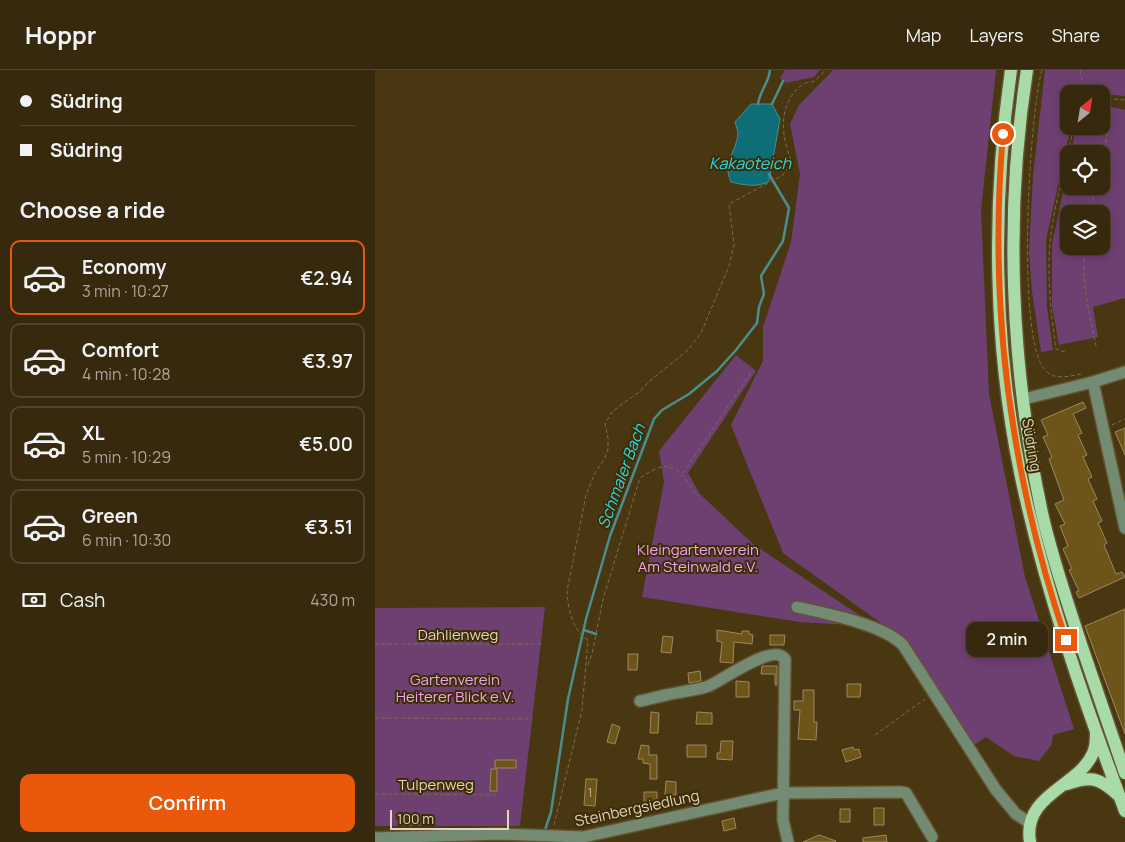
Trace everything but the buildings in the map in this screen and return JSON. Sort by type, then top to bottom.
[{"type":"main road","name":"Südring","points":[[1011,70],[1002,151],[998,248],[1003,356],[1009,405],[1020,471],[1045,572],[1125,811]]},
{"type":"main road","name":"Südring","points":[[1027,70],[1017,153],[1013,249],[1015,297],[1024,399],[1033,468],[1054,559],[1125,773]]},
{"type":"main road","points":[[1030,842],[1030,822],[1040,805],[1091,757],[1094,751],[1096,728]]},
{"type":"main road","points":[[1055,790],[1083,779],[1095,779],[1107,785],[1120,797]]},
{"type":"street","points":[[1024,399],[1125,372]]},
{"type":"street","points":[[1093,382],[1125,528]]},
{"type":"street","points":[[797,607],[849,620],[894,636],[903,645],[996,790],[1016,814],[1030,822]]},
{"type":"street","points":[[640,701],[708,687],[745,665],[778,653],[782,655],[785,659],[783,820],[788,842]]},
{"type":"street","name":"Steinbergsiedlung","points":[[375,838],[494,834],[583,837],[783,793],[901,792],[906,793],[932,837]]},
{"type":"path","points":[[546,837],[582,710],[588,640],[577,633],[568,602],[567,591],[586,495],[608,449],[605,424],[617,408],[638,393],[652,378],[695,343],[729,266],[734,245],[729,204],[783,175],[792,162],[787,149],[784,124],[785,106],[794,92],[805,83],[815,81],[825,70]]},
{"type":"path","points":[[1042,70],[1030,172],[1027,243],[1029,292],[1035,338],[1041,364],[1047,372],[1062,378],[1083,374],[1093,382]]},
{"type":"path","points":[[1080,70],[1082,85]]},
{"type":"path","points":[[1110,99],[1125,100]]},
{"type":"path","points":[[1065,352],[1057,349],[1050,307],[1050,244],[1072,135]]},
{"type":"path","points":[[1084,255],[1088,306],[1096,346]]},
{"type":"path","points":[[683,473],[752,371]]},
{"type":"path","points":[[1103,429],[1125,420]]},
{"type":"path","points":[[587,668],[592,654],[603,599],[640,478],[649,471],[663,466],[683,473],[697,496]]},
{"type":"path","name":"Dahlienweg","points":[[375,644],[541,644]]},
{"type":"path","points":[[875,735],[934,693]]},
{"type":"path","points":[[375,718],[532,719]]},
{"type":"path","name":"Tulpenweg","points":[[375,794],[498,795]]},
{"type":"green space","points":[[785,70],[820,70],[814,77],[786,83],[780,78]]},
{"type":"green space","points":[[833,70],[996,70],[981,210],[989,394],[1025,577],[1074,729],[1053,735],[1052,744],[1039,761],[1014,756],[986,737],[971,747],[905,640],[783,553],[731,425],[763,361],[763,327],[791,242],[800,174],[790,124],[799,105]]},
{"type":"green space","points":[[1045,70],[1125,70],[1125,96],[1110,95],[1110,85],[1060,85],[1060,135],[1069,135],[1067,145],[1060,145],[1060,176],[1046,240],[1047,307],[1053,350],[1041,352],[1032,292],[1029,252],[1033,176]]},
{"type":"green space","points":[[1110,106],[1125,110],[1125,298],[1093,307],[1098,337],[1059,345],[1052,306],[1052,244],[1060,206],[1060,255],[1110,255],[1110,205],[1060,205],[1062,195],[1110,195],[1110,145],[1073,145],[1074,135],[1110,135]]},
{"type":"green space","name":"Kleingartenverein Am Steinwald e.V.","points":[[736,355],[756,371],[688,473],[700,494],[753,544],[871,623],[850,625],[799,622],[642,597],[664,482],[659,451]]},
{"type":"green space","name":"Gartenverein Heiterer Blick e.V.","points":[[545,607],[520,826],[375,826],[375,608]]},
{"type":"water","name":"Kakaoteich","points":[[751,104],[772,104],[780,119],[769,181],[761,185],[731,182],[728,169],[738,134],[735,122]]},
{"type":"waterway","points":[[758,104],[770,70]]},
{"type":"waterway","points":[[772,104],[783,81]]},
{"type":"waterway","name":"Schmaler Bach","points":[[544,833],[551,812],[568,699],[586,619],[610,536],[654,419],[662,410],[689,394],[717,371],[757,323],[759,307],[764,294],[761,276],[783,241],[789,208],[769,174]]},
{"type":"waterway","name":"Schmaler Bach","points":[[584,630],[596,634]]},
{"type":"route","points":[[1003,134],[998,248],[1003,356],[1009,405],[1031,521],[1066,640]]}]
